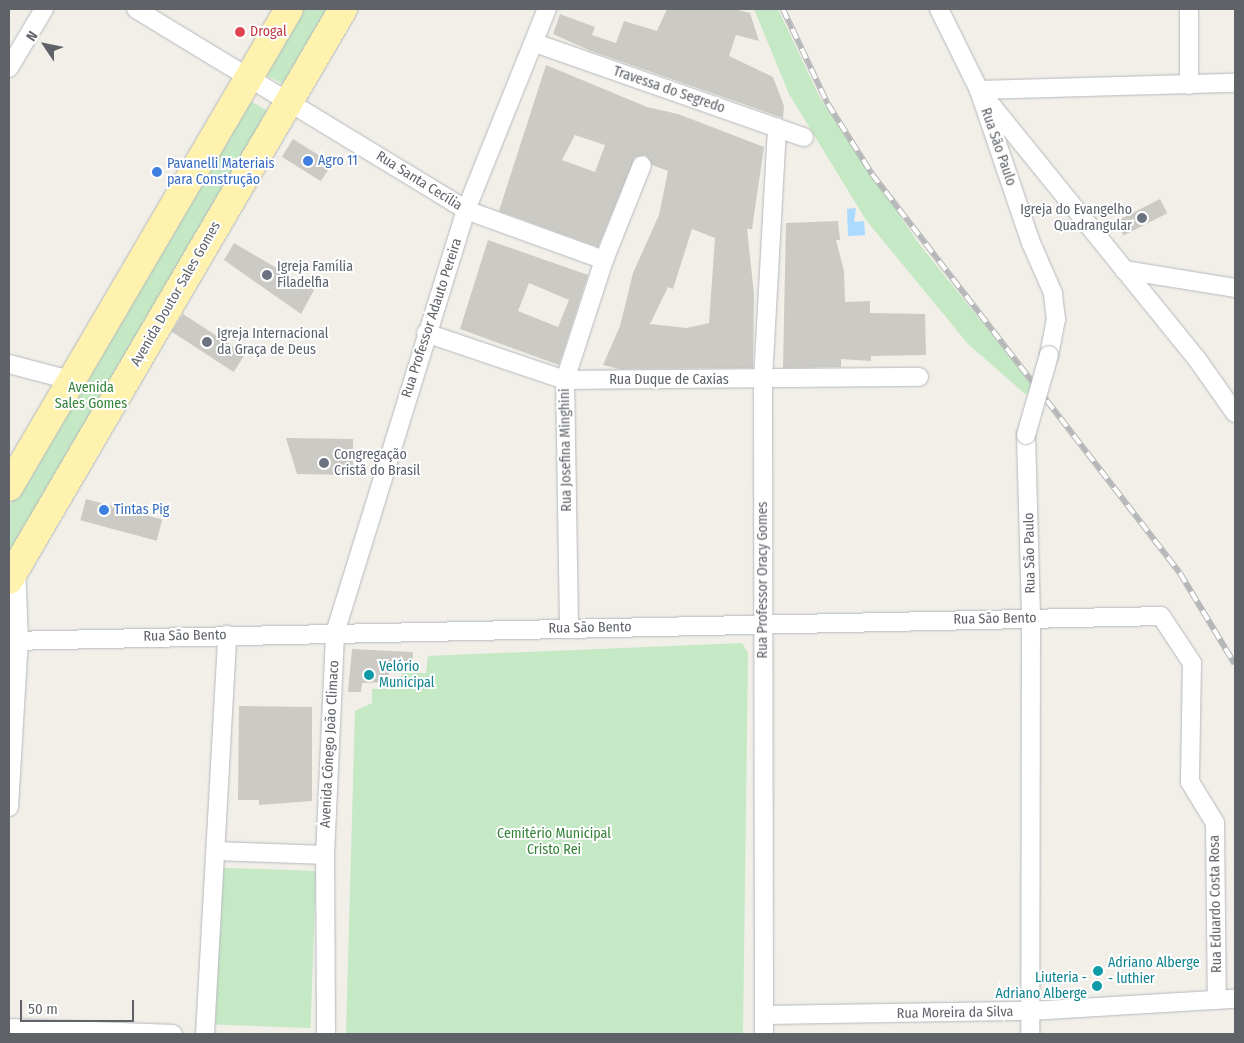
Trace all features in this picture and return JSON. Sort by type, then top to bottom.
[{"type":"main road","points":[[9,486],[247,76],[289,9]]},
{"type":"main road","name":"Avenida Doutor Sales Gomes","points":[[12,574],[343,9]]},
{"type":"street","points":[[9,68],[44,9]]},
{"type":"street","name":"Rua Santa Cecília","points":[[136,9],[289,100],[466,210],[604,260]]},
{"type":"street","name":"Rua Professor Adauto Pereira","points":[[335,633],[426,333],[466,210],[535,43],[546,9]]},
{"type":"street","points":[[939,9],[979,90],[1124,270],[1235,413]]},
{"type":"street","points":[[1189,9],[1189,85]]},
{"type":"street","name":"Travessa do Segredo","points":[[535,43],[804,137]]},
{"type":"street","points":[[979,90],[1235,83]]},
{"type":"street","name":"Rua São Paulo","points":[[979,90],[1031,243],[1053,293],[1056,319],[1049,355],[1026,435],[1031,618],[1030,1034]]},
{"type":"street","name":"Rua Professor Oracy Gomes","points":[[764,1034],[763,379],[777,127]]},
{"type":"street","name":"Rua Josefina Minghini","points":[[569,628],[565,380],[604,260],[642,165]]},
{"type":"street","points":[[1124,270],[1235,288]]},
{"type":"street","name":"Rua Duque de Caxias","points":[[426,333],[565,380],[919,377]]},
{"type":"street","points":[[9,364],[70,380]]},
{"type":"street","points":[[9,807],[12,574]]},
{"type":"street","name":"Rua São Bento","points":[[12,639],[1161,616]]},
{"type":"street","name":"Rua Eduardo Costa Rosa","points":[[1161,616],[1192,663],[1190,782],[1215,823],[1217,1000]]},
{"type":"street","name":"Avenida Cônego João Climaco","points":[[326,1034],[325,855],[335,633]]},
{"type":"street","points":[[205,1034],[217,851],[227,635]]},
{"type":"street","points":[[217,851],[325,855]]},
{"type":"street","name":"Rua Moreira da Silva","points":[[765,1016],[1030,1011],[1235,999]]},
{"type":"street","points":[[9,1028],[173,1034]]},
{"type":"green space","points":[[301,9],[334,9],[288,86],[261,73]]},
{"type":"green space","points":[[754,9],[778,9],[820,98],[920,245],[1036,389],[1025,394],[968,344],[866,220],[789,94]]},
{"type":"green space","name":"Avenida Sales Gomes","points":[[247,99],[271,113],[9,572],[9,507]]},
{"type":"green space","name":"Cemitério Municipal Cristo Rei","points":[[742,643],[748,653],[743,1034],[346,1034],[355,711],[372,703],[372,689],[400,686],[402,673],[426,673],[428,656]]},
{"type":"green space","points":[[221,868],[316,871],[311,1028],[216,1025]]},
{"type":"water","points":[[856,208],[854,222],[864,221],[865,235],[848,236],[847,209]]},
{"type":"building","points":[[667,9],[734,9],[750,13],[759,41],[736,35],[729,56],[773,77],[784,106],[783,118],[591,51],[553,34],[560,14],[595,27],[592,35],[616,43],[624,21],[657,31]]},
{"type":"building","points":[[546,65],[647,107],[678,114],[764,147],[752,229],[747,229],[754,294],[753,368],[619,369],[603,365],[620,326],[633,273],[659,215],[668,171],[652,165],[646,155],[635,157],[598,247],[499,211]],"holes":[[[575,135],[605,145],[595,172],[562,160]],[[692,229],[715,238],[709,323],[687,328],[650,324],[668,287],[673,289]]]},
{"type":"building","name":"Agro 11","points":[[293,139],[332,163],[321,181],[282,157]]},
{"type":"building","name":"Igreja do Evangelho Quadrangular","points":[[1160,199],[1167,213],[1124,236],[1116,221]]},
{"type":"building","points":[[838,221],[840,240],[836,240],[844,271],[845,302],[870,301],[870,313],[925,314],[926,355],[871,356],[871,361],[841,359],[841,367],[783,368],[786,223]]},
{"type":"building","points":[[488,240],[588,275],[559,365],[460,329]],"holes":[[[529,283],[569,300],[558,327],[518,311]]]},
{"type":"building","name":"Igreja Família Filadelfia","points":[[234,243],[314,290],[301,314],[224,260]]},
{"type":"building","name":"Igreja Internacional da Graça de Deus","points":[[183,314],[245,354],[234,372],[172,332]]},
{"type":"building","name":"Congregação Cristã do Brasil","points":[[286,438],[353,439],[353,475],[297,474]]},
{"type":"building","name":"Tintas Pig","points":[[86,499],[162,519],[157,541],[80,520]]},
{"type":"building","name":"Velório Municipal","points":[[352,649],[413,652],[412,665],[389,668],[389,682],[362,683],[361,692],[348,692]]},
{"type":"building","points":[[239,706],[312,707],[312,801],[259,805],[259,800],[238,800]]},
{"type":"railway","points":[[783,9],[828,104],[872,174],[1180,573],[1235,664]]},
{"type":"place","name":"Drogal","points":[[240,32]]},
{"type":"place","name":"Agro 11","points":[[308,161]]},
{"type":"place","name":"Pavanelli Materiais para Construção","points":[[157,172]]},
{"type":"place","name":"Igreja do Evangelho Quadrangular","points":[[1142,218]]},
{"type":"place","name":"Igreja Família Filadelfia","points":[[267,275]]},
{"type":"place","name":"Igreja Internacional da Graça de Deus","points":[[207,342]]},
{"type":"place","name":"Congregação Cristã do Brasil","points":[[324,463]]},
{"type":"place","name":"Tintas Pig","points":[[104,510]]},
{"type":"place","name":"Velório Municipal","points":[[369,675]]},
{"type":"place","name":"Adriano Alberge - luthier","points":[[1098,971]]},
{"type":"place","name":"Liuteria - Adriano Alberge","points":[[1097,986]]}]
